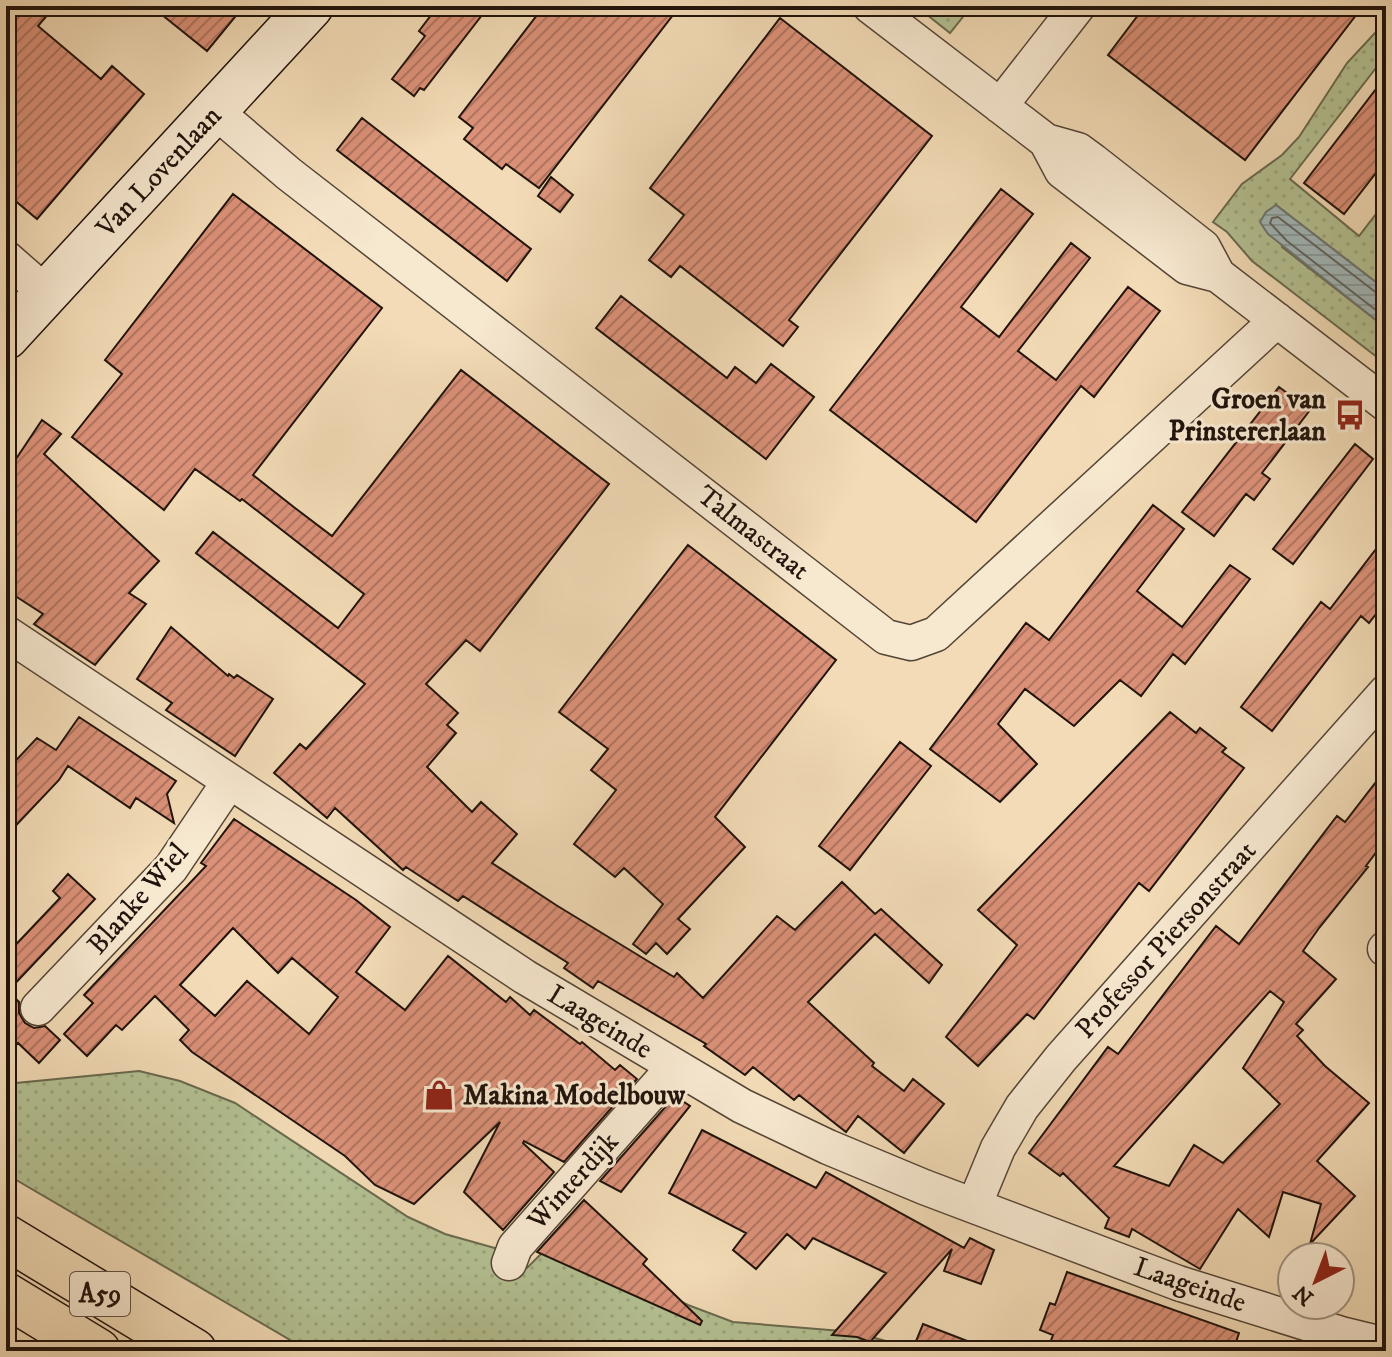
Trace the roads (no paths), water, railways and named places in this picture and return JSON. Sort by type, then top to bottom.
[{"type":"highway","name":"A59","points":[[6,1237],[194,1351]]},
{"type":"highway","name":"A59","points":[[6,1295],[98,1351]]},
{"type":"main road","name":"Van Lovenlaan","points":[[6,337],[311,6]]},
{"type":"street","points":[[870,6],[1046,141],[1062,171],[1187,267],[1218,275],[1386,404]]},
{"type":"street","points":[[1000,106],[1078,6]]},
{"type":"street","name":"Talmastraat","points":[[215,111],[254,146],[886,637],[911,643],[936,634],[1277,320]]},
{"type":"street","points":[[6,258],[46,293]]},
{"type":"street","name":"Laageinde","points":[[6,633],[512,968],[742,1106],[828,1147],[1178,1283],[1386,1345]]},
{"type":"street","name":"Professor Piersonstraat","points":[[974,1206],[998,1148],[1022,1107],[1061,1058],[1386,692]]},
{"type":"street","name":"Blanke Wiel","points":[[38,1008],[171,868],[229,782]]},
{"type":"street","name":"Winterdijk","points":[[509,1263],[515,1247],[674,1067]]},
{"type":"water","points":[[1276,205],[1386,290],[1386,328],[1268,234],[1260,222],[1266,212]]},
{"type":"place","name":"Groen van Prinstererlaan","points":[[1350,415]]},
{"type":"place","name":"Makina Modelbouw","points":[[439,1095]]}]
